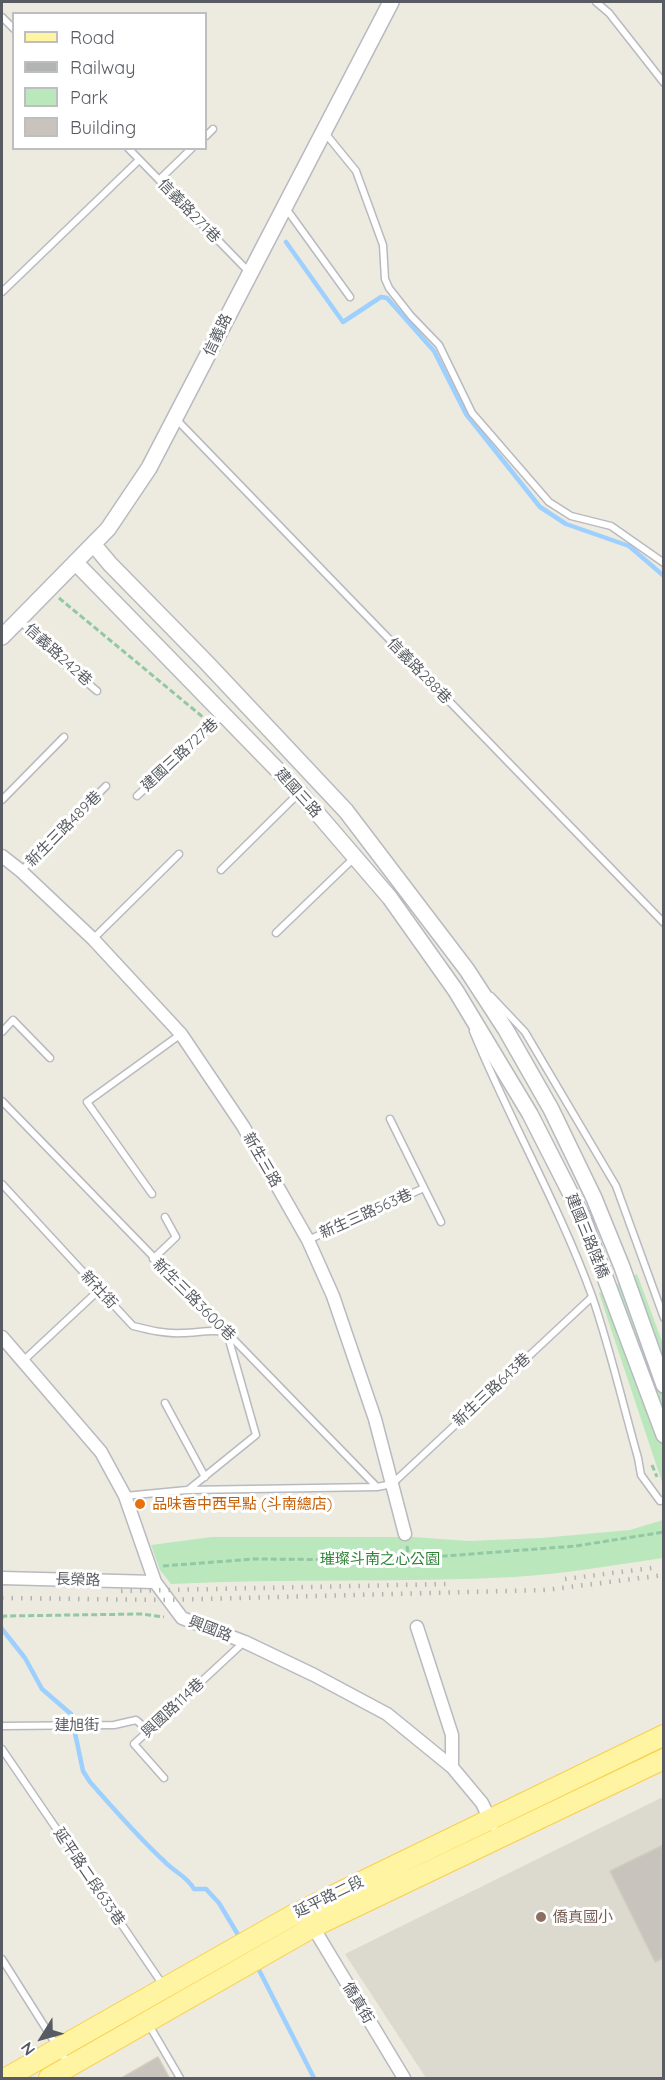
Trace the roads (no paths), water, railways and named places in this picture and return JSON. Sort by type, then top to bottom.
[{"type":"main road","name":"延平路二段","points":[[6,2079],[293,1915],[663,1735]]},
{"type":"main road","name":"延平路二段","points":[[49,2079],[313,1927],[499,1840],[663,1759]]},
{"type":"street","name":"信義路","points":[[2,637],[108,529],[149,468],[391,2]]},
{"type":"street","name":"建國三路","points":[[94,545],[346,811],[467,970],[506,1030]]},
{"type":"street","name":"建國三路","points":[[76,563],[299,792],[355,857],[390,898],[456,990],[490,1046]]},
{"type":"street","name":"新生三路","points":[[2,856],[93,939],[181,1034],[243,1126],[308,1240],[333,1296],[375,1419],[405,1534]]},
{"type":"street","name":"建國三路陸橋","points":[[506,1030],[551,1109],[594,1198],[622,1267],[663,1385]]},
{"type":"street","name":"建國三路陸橋","points":[[490,1046],[530,1114],[582,1216],[663,1435]]},
{"type":"street","name":"興國路","points":[[2,1337],[101,1452],[125,1496],[155,1582],[182,1618],[244,1642],[314,1675],[387,1714],[452,1767],[482,1803],[499,1840]]},
{"type":"street","name":"長榮路","points":[[2,1578],[155,1582]]},
{"type":"street","points":[[417,1627],[452,1735],[452,1767]]},
{"type":"street","name":"僑真街","points":[[313,1927],[404,2079]]},
{"type":"lane","points":[[596,2],[609,13],[663,82]]},
{"type":"lane","points":[[207,135],[213,129]]},
{"type":"lane","points":[[324,132],[356,171],[383,245],[385,279],[389,288],[411,316],[439,345],[472,413],[549,502],[571,516],[611,526],[663,563]]},
{"type":"lane","name":"信義路271巷","points":[[130,150],[249,273]]},
{"type":"lane","points":[[159,180],[190,150]]},
{"type":"lane","points":[[2,292],[140,160]]},
{"type":"lane","points":[[285,206],[350,297]]},
{"type":"lane","name":"信義路288巷","points":[[175,418],[663,923]]},
{"type":"lane","name":"信義路242巷","points":[[19,619],[43,645],[97,691]]},
{"type":"lane","name":"建國三路727巷","points":[[136,796],[223,714]]},
{"type":"lane","points":[[2,800],[64,737]]},
{"type":"lane","name":"新生三路489巷","points":[[21,871],[106,786]]},
{"type":"lane","points":[[221,870],[299,792]]},
{"type":"lane","points":[[93,939],[179,854]]},
{"type":"lane","points":[[276,933],[355,857]]},
{"type":"lane","points":[[467,970],[525,1032],[616,1186],[663,1318]]},
{"type":"lane","points":[[456,990],[489,1070],[547,1188],[592,1297],[641,1475],[651,1491],[660,1501],[663,1500]]},
{"type":"lane","points":[[2,1032],[13,1020],[50,1058]]},
{"type":"lane","points":[[152,1194],[87,1102],[181,1034]]},
{"type":"lane","name":"新生三路3600巷","points":[[2,1101],[153,1259],[377,1486]]},
{"type":"lane","name":"新生三路563巷","points":[[390,1119],[441,1222]]},
{"type":"lane","name":"新社街","points":[[2,1184],[133,1326],[182,1333],[211,1330],[226,1332]]},
{"type":"lane","name":"新生三路563巷","points":[[308,1240],[424,1188]]},
{"type":"lane","points":[[153,1259],[176,1237],[165,1217]]},
{"type":"lane","points":[[23,1361],[99,1290]]},
{"type":"lane","name":"新生三路643巷","points":[[392,1485],[592,1297]]},
{"type":"lane","points":[[187,1490],[205,1478],[256,1435],[226,1332]]},
{"type":"lane","points":[[165,1403],[205,1478]]},
{"type":"lane","points":[[125,1496],[187,1490],[392,1485]]},
{"type":"lane","name":"興國路114巷","points":[[164,1778],[134,1744],[244,1642]]},
{"type":"lane","name":"建旭街","points":[[2,1726],[114,1725],[136,1720],[149,1731]]},
{"type":"lane","name":"延平路二段633巷","points":[[2,1749],[177,2005]]},
{"type":"lane","points":[[2,1959],[70,2067]]},
{"type":"lane","points":[[137,2003],[180,2079]]},
{"type":"waterway","points":[[286,242],[343,322],[381,297],[387,298],[434,351],[466,414],[540,507],[566,524],[629,546],[664,576]]},
{"type":"waterway","points":[[2,1629],[25,1658],[42,1689],[71,1714],[83,1771],[90,1782],[126,1823],[194,1889],[206,1889],[219,1903],[240,1938]]},
{"type":"waterway","points":[[257,1966],[314,2078]]},
{"type":"railway","points":[[565,1579],[652,1568]]},
{"type":"railway","points":[[2,1598],[167,1600],[546,1590],[664,1575]]},
{"type":"railway","points":[[121,1591],[448,1584]]},
{"type":"place","name":"品味香中西早點 (斗南總店)","points":[[140,1504]]},
{"type":"place","name":"僑真國小","points":[[541,1917]]},
{"type":"park label","name":"璀璨斗南之心公園","points":[[380,1559]]}]
